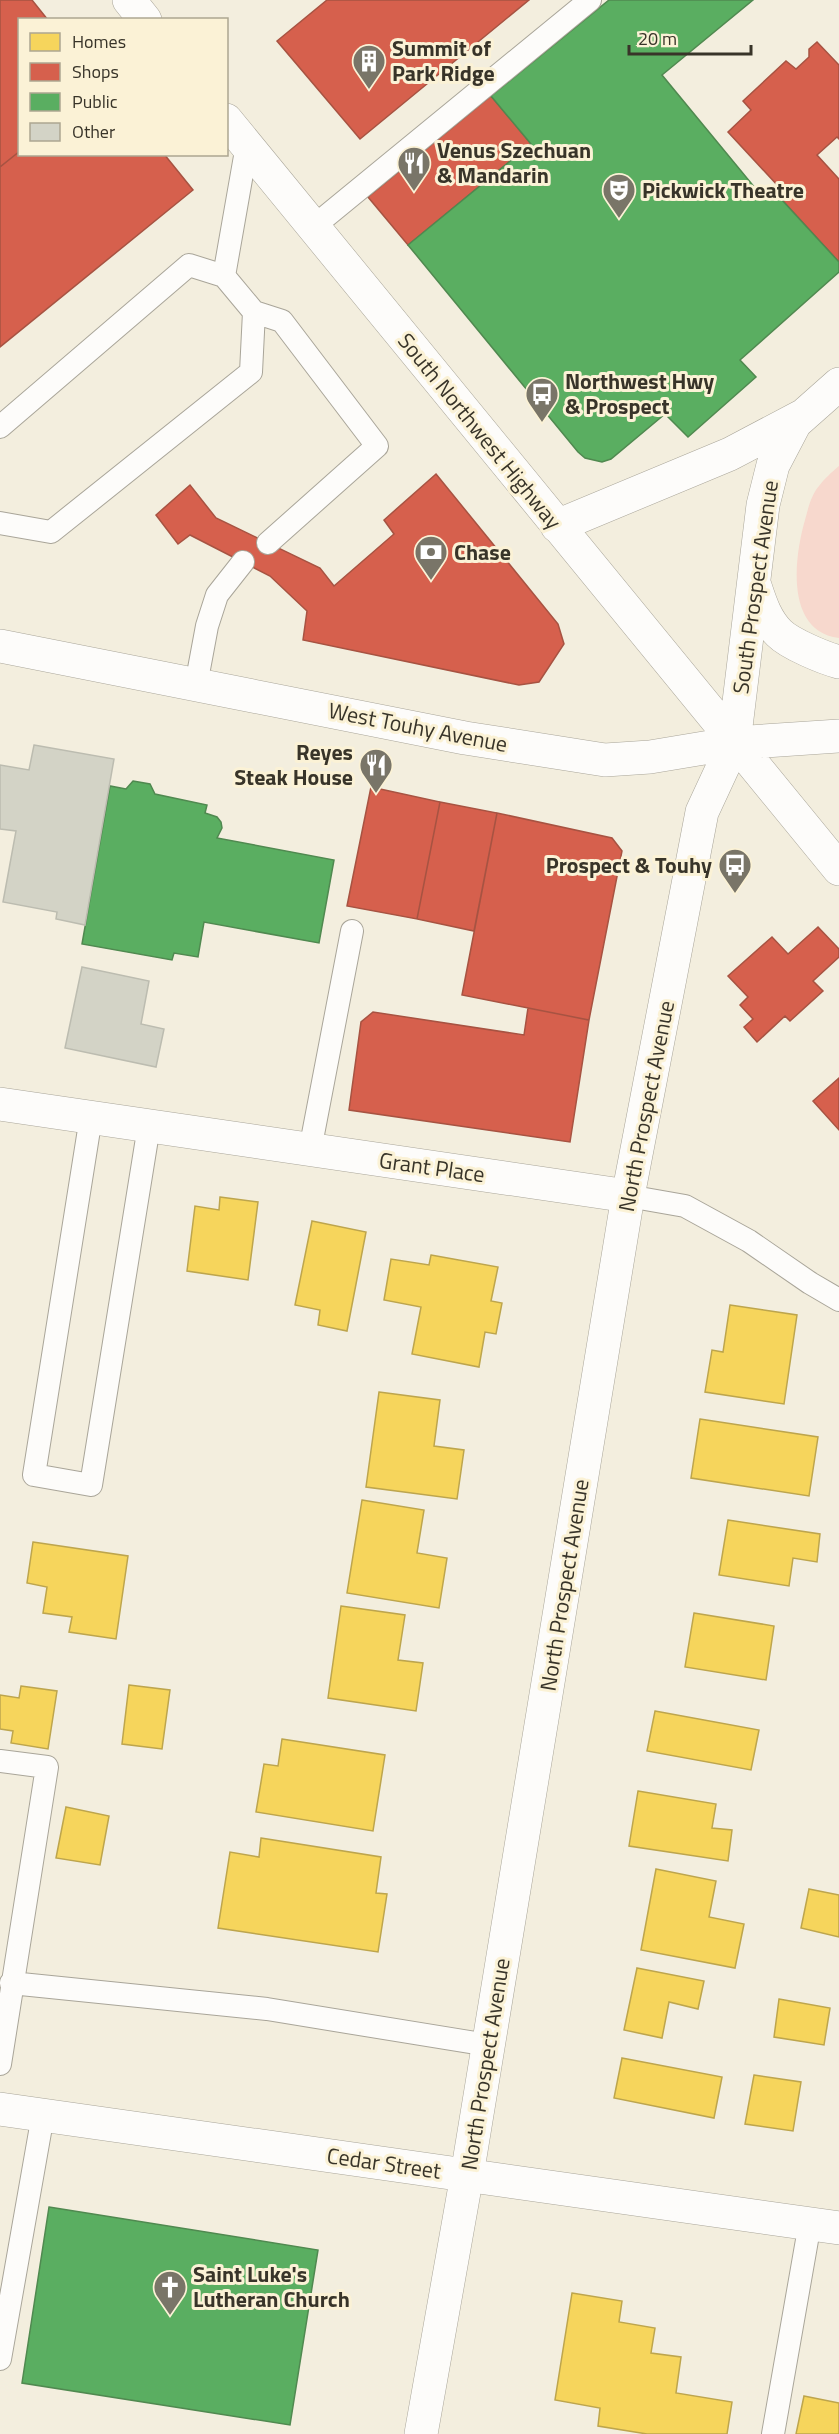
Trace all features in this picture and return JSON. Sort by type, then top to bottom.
[{"type":"street","points":[[129,0],[143,18]]},
{"type":"street","name":"South Northwest Highway","points":[[228,122],[734,743],[839,868]]},
{"type":"street","name":"South Prospect Avenue","points":[[734,743],[763,505],[773,465],[795,423],[839,384]]},
{"type":"street","points":[[557,526],[730,454],[803,415]]},
{"type":"street","points":[[753,581],[764,612],[780,634],[822,657],[839,662]]},
{"type":"street","name":"West Touhy Avenue","points":[[0,646],[465,738],[605,760],[650,757],[734,743],[839,736]]},
{"type":"street","name":"North Prospect Avenue","points":[[421,2434],[467,2175],[628,1196],[702,812],[734,743]]},
{"type":"street","name":"Grant Place","points":[[0,1104],[628,1196]]},
{"type":"street","name":"Cedar Street","points":[[0,2109],[824,2225]]},
{"type":"lane","points":[[313,226],[590,0]]},
{"type":"lane","points":[[224,276],[247,145]]},
{"type":"lane","points":[[0,427],[189,264],[224,276],[254,312],[282,321],[377,446],[268,543]]},
{"type":"lane","points":[[0,523],[51,532],[251,372],[254,312]]},
{"type":"lane","points":[[195,685],[207,626],[217,595],[243,562]]},
{"type":"lane","points":[[310,1150],[352,931]]},
{"type":"lane","points":[[91,1117],[34,1475],[92,1485],[149,1126]]},
{"type":"lane","name":"Grant Place","points":[[628,1196],[685,1206],[749,1241],[839,1300]]},
{"type":"lane","points":[[0,1761],[47,1767],[0,2064]]},
{"type":"lane","points":[[11,1983],[267,2009],[488,2045]]},
{"type":"lane","points":[[0,2359],[43,2115]]},
{"type":"lane","points":[[773,2434],[824,2225]]},
{"type":"shaded area","points":[[839,466],[839,638],[822,632],[809,622],[802,608],[797,572],[801,536],[812,498],[821,483]]},
{"type":"building: Homes","points":[[220,1197],[258,1202],[248,1280],[187,1271],[195,1206],[219,1210]]},
{"type":"building: Homes","points":[[312,1221],[366,1232],[347,1331],[318,1325],[320,1310],[295,1305]]},
{"type":"building: Homes","points":[[431,1255],[498,1267],[491,1301],[502,1303],[496,1334],[485,1332],[479,1367],[412,1354],[421,1307],[384,1300],[391,1259],[429,1265]]},
{"type":"building: Homes","points":[[730,1305],[797,1315],[784,1404],[705,1392],[712,1350],[723,1352]]},
{"type":"building: Homes","points":[[379,1392],[440,1400],[434,1446],[464,1450],[457,1499],[366,1487]]},
{"type":"building: Homes","points":[[700,1419],[818,1437],[809,1496],[691,1478]]},
{"type":"building: Homes","points":[[362,1500],[424,1510],[417,1553],[447,1558],[439,1608],[347,1593]]},
{"type":"building: Homes","points":[[728,1520],[820,1534],[817,1562],[793,1558],[789,1586],[719,1575]]},
{"type":"building: Homes","points":[[33,1542],[128,1556],[116,1639],[69,1632],[72,1617],[43,1613],[47,1587],[27,1583]]},
{"type":"building: Homes","points":[[341,1606],[405,1615],[398,1660],[423,1663],[416,1711],[328,1698]]},
{"type":"building: Homes","points":[[694,1613],[774,1626],[766,1680],[685,1667]]},
{"type":"building: Homes","points":[[129,1685],[170,1690],[162,1749],[122,1744]]},
{"type":"building: Homes","points":[[21,1686],[57,1691],[48,1749],[11,1743],[13,1731],[0,1729],[0,1695],[19,1698]]},
{"type":"building: Homes","points":[[655,1711],[759,1730],[751,1770],[647,1751]]},
{"type":"building: Homes","points":[[282,1739],[385,1755],[373,1831],[256,1812],[264,1764],[278,1766]]},
{"type":"building: Homes","points":[[638,1791],[716,1804],[712,1828],[732,1830],[728,1861],[629,1846]]},
{"type":"building: Homes","points":[[66,1807],[109,1816],[100,1865],[56,1858]]},
{"type":"building: Homes","points":[[261,1838],[381,1857],[376,1893],[387,1894],[378,1952],[218,1928],[230,1852],[259,1857]]},
{"type":"building: Homes","points":[[656,1869],[716,1881],[709,1917],[744,1924],[735,1968],[641,1950]]},
{"type":"building: Homes","points":[[809,1889],[839,1895],[839,1937],[801,1928]]},
{"type":"building: Homes","points":[[637,1968],[704,1981],[698,2009],[669,2002],[662,2038],[624,2030]]},
{"type":"building: Homes","points":[[779,1999],[830,2008],[824,2045],[774,2037]]},
{"type":"building: Homes","points":[[622,2058],[722,2077],[714,2118],[614,2098]]},
{"type":"building: Homes","points":[[754,2075],[801,2082],[793,2131],[745,2124]]},
{"type":"building: Homes","points":[[572,2293],[622,2301],[619,2322],[655,2328],[651,2353],[681,2357],[676,2393],[732,2402],[727,2434],[647,2434],[598,2426],[600,2408],[555,2400]]},
{"type":"building: Homes","points":[[804,2396],[839,2403],[839,2434],[796,2434]]},
{"type":"building: Shops","points":[[0,0],[32,0],[46,18],[18,18],[18,153],[0,167]]},
{"type":"building: Shops","name":"Summit of Park Ridge","points":[[327,0],[529,0],[360,139],[277,41]]},
{"type":"building: Shops","points":[[817,42],[839,65],[839,139],[837,137],[817,155],[839,179],[839,262],[774,191],[779,187],[728,132],[751,110],[743,101],[786,61],[796,69],[809,57],[809,49]]},
{"type":"building: Shops","points":[[491,96],[531,144],[408,245],[368,197]]},
{"type":"building: Shops","points":[[18,153],[18,156],[166,156],[193,190],[0,347],[0,167]]},
{"type":"building: Shops","name":"Chase","points":[[436,474],[558,624],[564,644],[539,682],[519,685],[303,640],[307,611],[270,576],[190,535],[178,544],[156,515],[190,485],[216,518],[320,568],[334,586],[394,534],[384,520]]},
{"type":"building: Shops","points":[[371,787],[440,802],[417,919],[347,906]]},
{"type":"building: Shops","points":[[440,802],[497,813],[474,931],[417,919]]},
{"type":"building: Shops","points":[[497,813],[612,838],[622,851],[589,1020],[462,995]]},
{"type":"building: Shops","points":[[818,927],[839,949],[839,957],[813,981],[823,991],[790,1021],[785,1016],[757,1042],[744,1027],[753,1019],[740,1005],[748,997],[728,976],[772,937],[788,954]]},
{"type":"building: Shops","points":[[528,1008],[589,1020],[570,1142],[349,1110],[361,1022],[373,1012],[524,1035]]},
{"type":"building: Shops","points":[[839,1078],[839,1130],[813,1101]]},
{"type":"building: Public","name":"Pickwick Theatre","points":[[609,0],[753,0],[662,75],[760,194],[769,186],[839,262],[839,272],[740,360],[756,377],[688,437],[665,414],[611,459],[602,462],[585,458],[578,452],[408,245],[531,144],[491,96]]},
{"type":"building: Public","points":[[133,781],[150,784],[155,794],[207,805],[205,813],[217,817],[221,822],[222,828],[217,838],[334,860],[319,943],[204,922],[198,957],[174,953],[172,960],[82,944],[110,786],[126,789]]},
{"type":"building: Public","name":"Saint Luke's Lutheran Church","points":[[49,2207],[318,2250],[290,2425],[22,2383]]},
{"type":"building: Other","points":[[34,745],[114,759],[85,925],[56,919],[57,912],[3,902],[16,831],[0,829],[0,765],[29,770]]},
{"type":"building: Other","points":[[82,967],[149,981],[141,1024],[164,1029],[156,1067],[65,1048]]},
{"type":"place","name":"Summit of Park Ridge","points":[[369,90]]},
{"type":"place","name":"Venus Szechuan & Mandarin","points":[[414,192]]},
{"type":"place","name":"Pickwick Theatre","points":[[619,219]]},
{"type":"place","name":"Northwest Hwy & Prospect","points":[[542,423]]},
{"type":"place","name":"Chase","points":[[431,581]]},
{"type":"place","name":"Reyes Steak House","points":[[376,794]]},
{"type":"place","name":"Prospect & Touhy","points":[[735,894]]},
{"type":"place","name":"Saint Luke's Lutheran Church","points":[[170,2316]]}]
